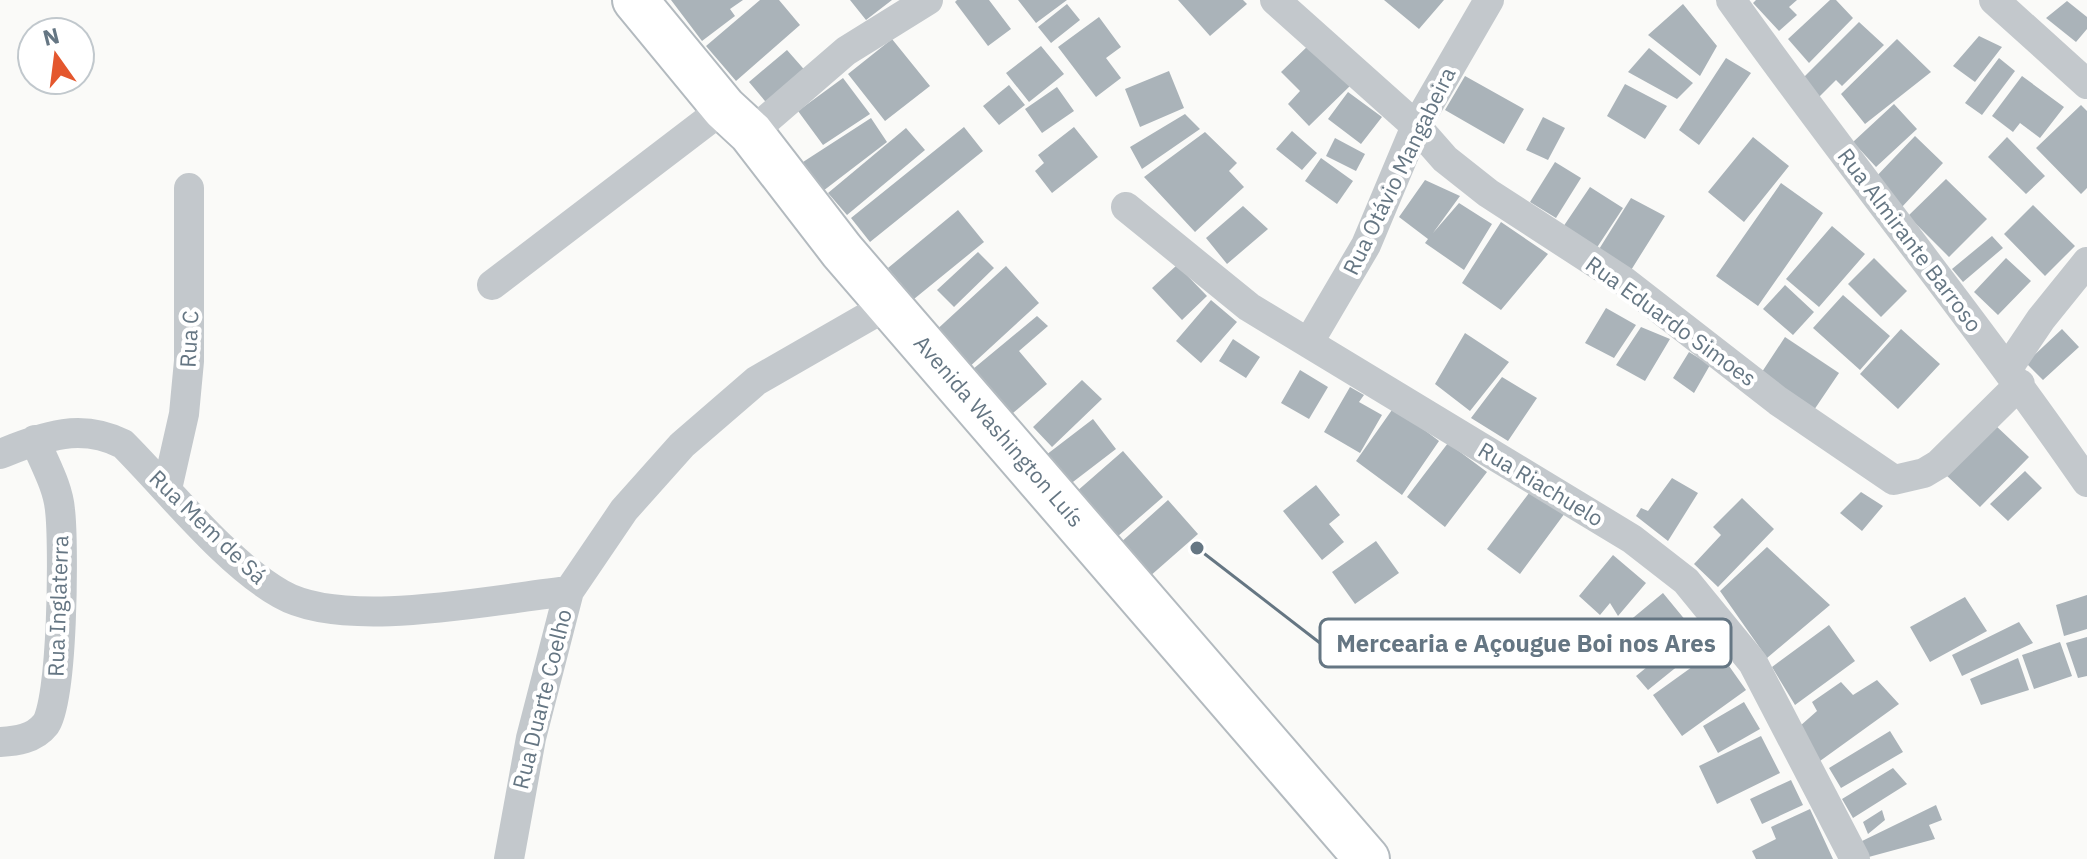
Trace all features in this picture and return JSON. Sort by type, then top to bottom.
[{"type":"main road","name":"Avenida Washington Luís","points":[[635,0],[842,251],[1367,859]]},
{"type":"street","points":[[492,285],[737,120],[928,0]]},
{"type":"street","name":"Rua Eduardo Simoes","points":[[1275,0],[1416,126],[1445,159],[1488,193],[1625,282],[1778,401],[1894,480],[1924,473],[1939,464],[2014,376]]},
{"type":"street","name":"Rua Otávio Mangabeira","points":[[1309,342],[1366,245],[1416,126],[1489,0]]},
{"type":"street","name":"Rua Almirante Barroso","points":[[1731,0],[1791,84],[2014,376],[2087,482]]},
{"type":"street","points":[[1994,0],[2087,84]]},
{"type":"street","name":"Rua C","points":[[167,489],[184,414],[189,361],[189,188]]},
{"type":"street","name":"Rua Riachuelo","points":[[1126,207],[1249,307],[1632,539],[1686,581],[1753,663],[1855,859]]},
{"type":"street","points":[[2014,376],[2041,319],[2087,262]]},
{"type":"street","name":"Rua Duarte Coelho","points":[[509,859],[531,738],[569,591],[624,510],[682,445],[756,381],[890,304]]},
{"type":"street","name":"Rua Mem de Sá","points":[[0,454],[60,432],[104,434],[123,444],[250,573],[283,595],[315,609],[347,613],[385,611],[569,591]]},
{"type":"street","name":"Rua Inglaterra","points":[[0,742],[22,740],[45,726],[52,713],[55,691],[63,564],[60,508],[35,440]]},
{"type":"building","points":[[671,0],[743,0],[730,9],[735,16],[702,41]]},
{"type":"building","points":[[760,0],[779,0],[800,25],[736,81],[706,46]]},
{"type":"building","points":[[850,0],[892,0],[866,20]]},
{"type":"building","points":[[989,0],[1011,29],[988,46],[955,2]]},
{"type":"building","points":[[1018,0],[1067,0],[1036,23]]},
{"type":"building","points":[[1178,0],[1243,0],[1247,4],[1210,36]]},
{"type":"building","points":[[1384,0],[1444,0],[1419,29]]},
{"type":"building","points":[[1756,0],[1797,0],[1789,7],[1797,15],[1779,31],[1753,3]]},
{"type":"building","points":[[1830,0],[1836,0],[1853,18],[1809,63],[1788,39]]},
{"type":"building","points":[[2067,1],[2087,17],[2087,29],[2076,42],[2046,18]]},
{"type":"building","points":[[1067,4],[1080,20],[1051,43],[1038,27]]},
{"type":"building","points":[[1683,4],[1717,46],[1700,76],[1648,35]]},
{"type":"building","points":[[1099,17],[1121,47],[1106,58],[1121,78],[1096,97],[1058,47]]},
{"type":"building","points":[[1859,22],[1884,45],[1842,86],[1836,80],[1817,99],[1802,79]]},
{"type":"building","points":[[1979,36],[2002,47],[1975,82],[1953,66]]},
{"type":"building","points":[[892,39],[930,86],[885,121],[848,74]]},
{"type":"building","points":[[1897,39],[1931,72],[1865,124],[1841,94]]},
{"type":"building","points":[[1312,42],[1352,84],[1309,126],[1288,104],[1300,91],[1281,72]]},
{"type":"building","points":[[1041,46],[1064,74],[1029,102],[1006,73]]},
{"type":"building","points":[[1649,48],[1693,83],[1677,99],[1628,72]]},
{"type":"building","points":[[787,50],[809,75],[770,107],[749,82]]},
{"type":"building","points":[[1726,58],[1751,73],[1699,145],[1679,130]]},
{"type":"building","points":[[1999,58],[2015,71],[1982,115],[1965,103]]},
{"type":"building","points":[[1169,71],[1184,108],[1140,127],[1125,89]]},
{"type":"building","points":[[1465,76],[1524,109],[1504,144],[1445,110]]},
{"type":"building","points":[[2022,76],[2064,107],[2040,138],[2020,123],[2013,132],[1992,116]]},
{"type":"building","points":[[843,78],[870,114],[823,145],[798,111]]},
{"type":"building","points":[[1625,84],[1667,106],[1645,139],[1607,116]]},
{"type":"building","points":[[1009,85],[1025,105],[999,125],[983,106]]},
{"type":"building","points":[[1057,87],[1074,111],[1042,133],[1025,109]]},
{"type":"building","points":[[1348,92],[1382,117],[1361,144],[1328,119]]},
{"type":"building","points":[[1894,104],[1917,129],[1876,167],[1853,142]]},
{"type":"building","points":[[2081,105],[2087,111],[2087,188],[2081,194],[2036,148]]},
{"type":"building","points":[[1185,114],[1200,129],[1142,169],[1130,147]]},
{"type":"building","points":[[1543,117],[1565,128],[1548,160],[1526,150]]},
{"type":"building","points":[[871,118],[887,142],[823,191],[803,162]]},
{"type":"building","points":[[964,127],[983,151],[870,242],[851,218]]},
{"type":"building","points":[[1074,127],[1098,157],[1052,193],[1035,171],[1044,163],[1038,155]]},
{"type":"building","points":[[906,128],[925,150],[847,215],[828,193]]},
{"type":"building","points":[[1292,131],[1317,153],[1302,170],[1276,149]]},
{"type":"building","points":[[1205,132],[1237,163],[1229,171],[1244,187],[1195,232],[1144,177]]},
{"type":"building","points":[[1915,136],[1943,163],[1901,208],[1872,181]]},
{"type":"building","points":[[1753,137],[1789,166],[1744,222],[1708,192]]},
{"type":"building","points":[[2007,137],[2045,176],[2026,194],[1988,157]]},
{"type":"building","points":[[1335,138],[1365,154],[1356,171],[1326,156]]},
{"type":"building","points":[[1321,158],[1353,181],[1337,204],[1305,181]]},
{"type":"building","points":[[1555,162],[1581,178],[1556,218],[1530,202]]},
{"type":"building","points":[[1946,179],[1987,219],[1949,257],[1908,216]]},
{"type":"building","points":[[1425,180],[1460,196],[1433,233],[1459,203],[1492,224],[1464,270],[1425,243],[1428,239],[1399,217]]},
{"type":"building","points":[[1781,183],[1823,213],[1758,306],[1716,276]]},
{"type":"building","points":[[1590,187],[1623,208],[1596,249],[1563,227]]},
{"type":"building","points":[[1631,198],[1665,216],[1628,275],[1596,254]]},
{"type":"building","points":[[2033,205],[2075,246],[2045,276],[2004,234]]},
{"type":"building","points":[[1243,206],[1268,229],[1227,264],[1206,238]]},
{"type":"building","points":[[958,210],[984,242],[914,299],[888,268]]},
{"type":"building","points":[[1501,222],[1548,254],[1501,310],[1462,283]]},
{"type":"building","points":[[1832,226],[1865,254],[1819,307],[1786,279]]},
{"type":"building","points":[[1992,236],[2003,248],[1963,282],[1952,269]]},
{"type":"building","points":[[978,252],[994,268],[954,307],[937,290]]},
{"type":"building","points":[[1874,258],[1907,291],[1881,317],[1848,284]]},
{"type":"building","points":[[2006,258],[2031,281],[1998,315],[1974,292]]},
{"type":"building","points":[[1177,265],[1207,296],[1182,320],[1152,288]]},
{"type":"building","points":[[1006,266],[1039,303],[966,370],[932,334]]},
{"type":"building","points":[[1785,285],[1814,312],[1793,335],[1763,309]]},
{"type":"building","points":[[1843,295],[1890,336],[1860,370],[1813,328]]},
{"type":"building","points":[[1211,300],[1237,322],[1201,363],[1176,341]]},
{"type":"building","points":[[1606,308],[1636,325],[1614,358],[1585,343]]},
{"type":"building","points":[[1037,316],[1048,326],[1019,351],[1047,384],[1000,424],[961,379]]},
{"type":"building","points":[[1641,327],[1670,339],[1645,381],[1616,365]]},
{"type":"building","points":[[1901,329],[1940,364],[1898,409],[1860,374]]},
{"type":"building","points":[[2062,329],[2079,347],[2043,380],[2026,363]]},
{"type":"building","points":[[1465,333],[1509,362],[1470,411],[1435,384]]},
{"type":"building","points":[[1785,337],[1839,373],[1814,410],[1760,375]]},
{"type":"building","points":[[1233,339],[1260,357],[1246,378],[1219,361]]},
{"type":"building","points":[[1689,352],[1710,365],[1694,393],[1673,378]]},
{"type":"building","points":[[1300,370],[1328,387],[1309,419],[1281,403]]},
{"type":"building","points":[[1502,377],[1537,398],[1508,441],[1471,418]]},
{"type":"building","points":[[1082,380],[1102,399],[1052,447],[1033,427]]},
{"type":"building","points":[[1350,387],[1364,395],[1359,402],[1382,415],[1360,453],[1324,432]]},
{"type":"building","points":[[1394,407],[1439,441],[1402,495],[1356,461]]},
{"type":"building","points":[[1093,419],[1116,449],[1069,485],[1046,455]]},
{"type":"building","points":[[1994,424],[2029,457],[1980,507],[1945,474]]},
{"type":"building","points":[[1448,443],[1487,472],[1445,527],[1407,497]]},
{"type":"building","points":[[1123,451],[1163,497],[1117,537],[1076,492]]},
{"type":"building","points":[[2025,471],[2042,488],[2008,521],[1990,504]]},
{"type":"building","points":[[1672,478],[1698,493],[1668,541],[1636,516],[1641,508],[1648,511]]},
{"type":"building","points":[[1316,485],[1340,515],[1329,524],[1344,542],[1322,560],[1283,511]]},
{"type":"building","points":[[1532,489],[1565,513],[1520,574],[1487,549]]},
{"type":"building","points":[[1861,492],[1883,506],[1862,531],[1840,513]]},
{"type":"building","points":[[1742,498],[1774,529],[1718,587],[1694,564],[1721,535],[1713,527]]},
{"type":"building","points":[[1168,500],[1198,534],[1149,577],[1119,544]]},
{"type":"building","points":[[1376,541],[1399,573],[1355,604],[1332,572]]},
{"type":"building","points":[[1767,547],[1830,605],[1767,658],[1720,591]]},
{"type":"building","points":[[1613,555],[1646,583],[1618,616],[1610,603],[1600,615],[1579,596]]},
{"type":"building","points":[[1663,593],[1705,644],[1648,690],[1636,676],[1658,658],[1628,622]]},
{"type":"building","points":[[2087,595],[2087,629],[2064,636],[2056,605]]},
{"type":"building","points":[[1965,597],[1987,631],[1930,662],[1910,627]]},
{"type":"building","points":[[2019,622],[2033,643],[1962,676],[1952,655]]},
{"type":"building","points":[[1829,625],[1855,661],[1795,705],[1772,667]]},
{"type":"building","points":[[2087,637],[2087,676],[2078,678],[2066,643]]},
{"type":"building","points":[[2060,642],[2072,676],[2034,689],[2022,655]]},
{"type":"building","points":[[1717,649],[1746,690],[1682,736],[1653,695]]},
{"type":"building","points":[[2018,658],[2029,690],[1981,705],[1970,679]]},
{"type":"building","points":[[1877,680],[1899,704],[1820,761],[1800,726],[1817,711],[1812,702],[1841,682],[1853,695]]},
{"type":"building","points":[[1744,702],[1760,729],[1718,753],[1703,726]]},
{"type":"building","points":[[1890,731],[1903,752],[1841,788],[1829,768]]},
{"type":"building","points":[[1761,736],[1780,773],[1717,804],[1699,766]]},
{"type":"building","points":[[1893,768],[1907,784],[1853,818],[1842,799]]},
{"type":"building","points":[[1791,780],[1803,805],[1762,824],[1750,799]]},
{"type":"building","points":[[1936,805],[1942,820],[1929,825],[1935,839],[1865,858],[1860,842]]},
{"type":"building","points":[[1810,809],[1833,859],[1756,859],[1752,851],[1776,839],[1771,827]]},
{"type":"building","points":[[1882,810],[1885,820],[1868,834],[1863,822]]},
{"type":"place","name":"Mercearia e Açougue Boi nos Ares","points":[[1197,548]]}]
